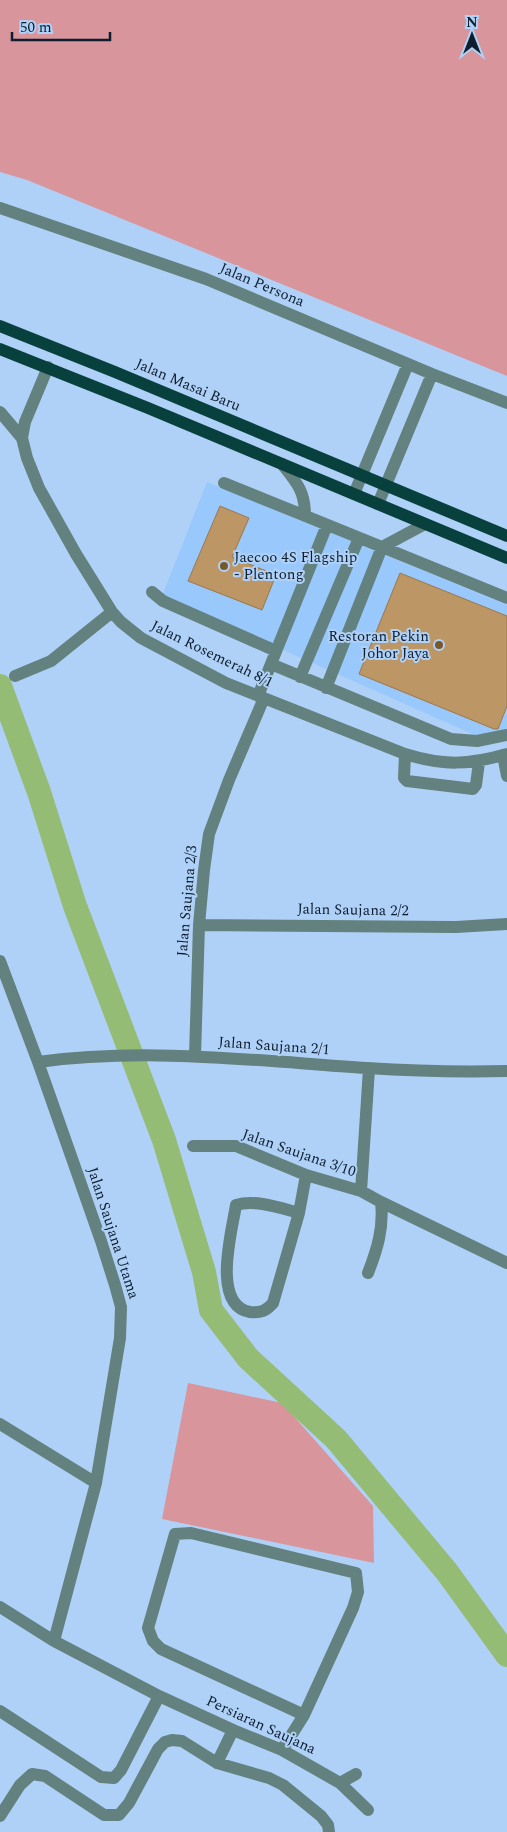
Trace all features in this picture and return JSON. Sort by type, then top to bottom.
[{"type":"main road","name":"Jalan Masai Baru","points":[[0,326],[507,536]]},
{"type":"main road","points":[[36,340],[45,350],[48,368]]},
{"type":"main road","points":[[0,349],[507,558]]},
{"type":"street","name":"Jalan Persona","points":[[0,208],[206,279],[432,374],[507,403]]},
{"type":"street","points":[[354,494],[408,364]]},
{"type":"street","name":"Jalan Rosemerah 8/1","points":[[48,368],[25,422],[22,438],[27,458],[39,488],[76,554],[112,612],[121,622],[141,638],[226,683],[405,754],[428,761],[454,764],[479,762],[505,755]]},
{"type":"street","points":[[378,504],[432,374]]},
{"type":"street","points":[[0,412],[22,438]]},
{"type":"street","points":[[282,464],[302,492],[305,503],[305,516]]},
{"type":"street","points":[[224,483],[507,598]]},
{"type":"street","points":[[326,688],[382,547],[425,524]]},
{"type":"street","name":"Jalan Saujana 2/3","points":[[195,1056],[199,925],[204,870],[211,829],[261,697],[271,664],[327,525]]},
{"type":"street","points":[[300,677],[359,538]]},
{"type":"street","points":[[152,592],[164,601],[276,651]]},
{"type":"street","points":[[15,676],[52,661],[112,612]]},
{"type":"street","points":[[271,664],[451,739],[477,741],[507,735]]},
{"type":"street","points":[[405,754],[404,778],[406,781],[473,789],[476,785],[479,762]]},
{"type":"street","points":[[505,755],[507,776]]},
{"type":"street","name":"Jalan Saujana 2/2","points":[[199,925],[456,928],[507,924]]},
{"type":"street","name":"Jalan Saujana Utama","points":[[0,961],[38,1062],[104,1250],[120,1307],[120,1338],[88,1478],[54,1642]]},
{"type":"street","name":"Jalan Saujana 2/1","points":[[38,1062],[110,1057],[195,1056],[369,1069],[507,1071]]},
{"type":"street","name":"Jalan Saujana 3/10","points":[[194,1146],[236,1146],[306,1175],[361,1191],[369,1069]]},
{"type":"street","points":[[299,1213],[244,1202],[236,1205],[226,1264],[226,1277],[233,1301],[241,1310],[257,1313],[266,1311],[273,1303],[299,1213],[306,1175]]},
{"type":"street","points":[[361,1191],[507,1263]]},
{"type":"street","points":[[368,1273],[381,1235],[383,1217],[381,1202]]},
{"type":"street","points":[[0,1424],[88,1478]]},
{"type":"street","points":[[282,1750],[304,1715],[353,1608],[358,1592],[356,1574],[191,1532],[175,1534],[148,1628],[153,1641],[161,1649],[304,1715]]},
{"type":"street","name":"Persiaran Saujana","points":[[0,1607],[54,1642],[158,1696],[282,1750],[340,1783],[368,1810]]},
{"type":"street","points":[[0,1712],[101,1777],[114,1778],[121,1770],[158,1696]]},
{"type":"street","points":[[217,1763],[233,1730]]},
{"type":"street","points":[[0,1816],[20,1785],[32,1774],[44,1776],[104,1815],[119,1815],[128,1803],[158,1749],[165,1742],[172,1740],[182,1741],[217,1763],[270,1778],[283,1785],[322,1816],[328,1825],[328,1832]]},
{"type":"street","points":[[340,1783],[356,1774]]},
{"type":"shaded area","points":[[0,0],[507,0],[507,376],[27,180],[0,172]]},
{"type":"shaded area","points":[[207,482],[507,605],[507,731],[479,737],[162,596]]},
{"type":"shaded area","points":[[188,1383],[282,1403],[373,1506],[374,1563],[162,1519]]},
{"type":"building","name":"Jaecoo 4S Flagship - Plentong","points":[[220,506],[249,518],[232,557],[276,575],[262,610],[188,581]]},
{"type":"building","name":"Restoran Pekin Johor Jaya","points":[[400,573],[507,616],[507,706],[498,729],[359,674]]},
{"type":"waterway","points":[[0,686],[39,792],[75,906],[164,1140],[204,1272],[211,1310],[248,1358],[336,1439],[447,1572],[507,1655]]},
{"type":"place","name":"Jaecoo 4S Flagship - Plentong","points":[[224,566]]},
{"type":"place","name":"Restoran Pekin Johor Jaya","points":[[439,645]]}]
